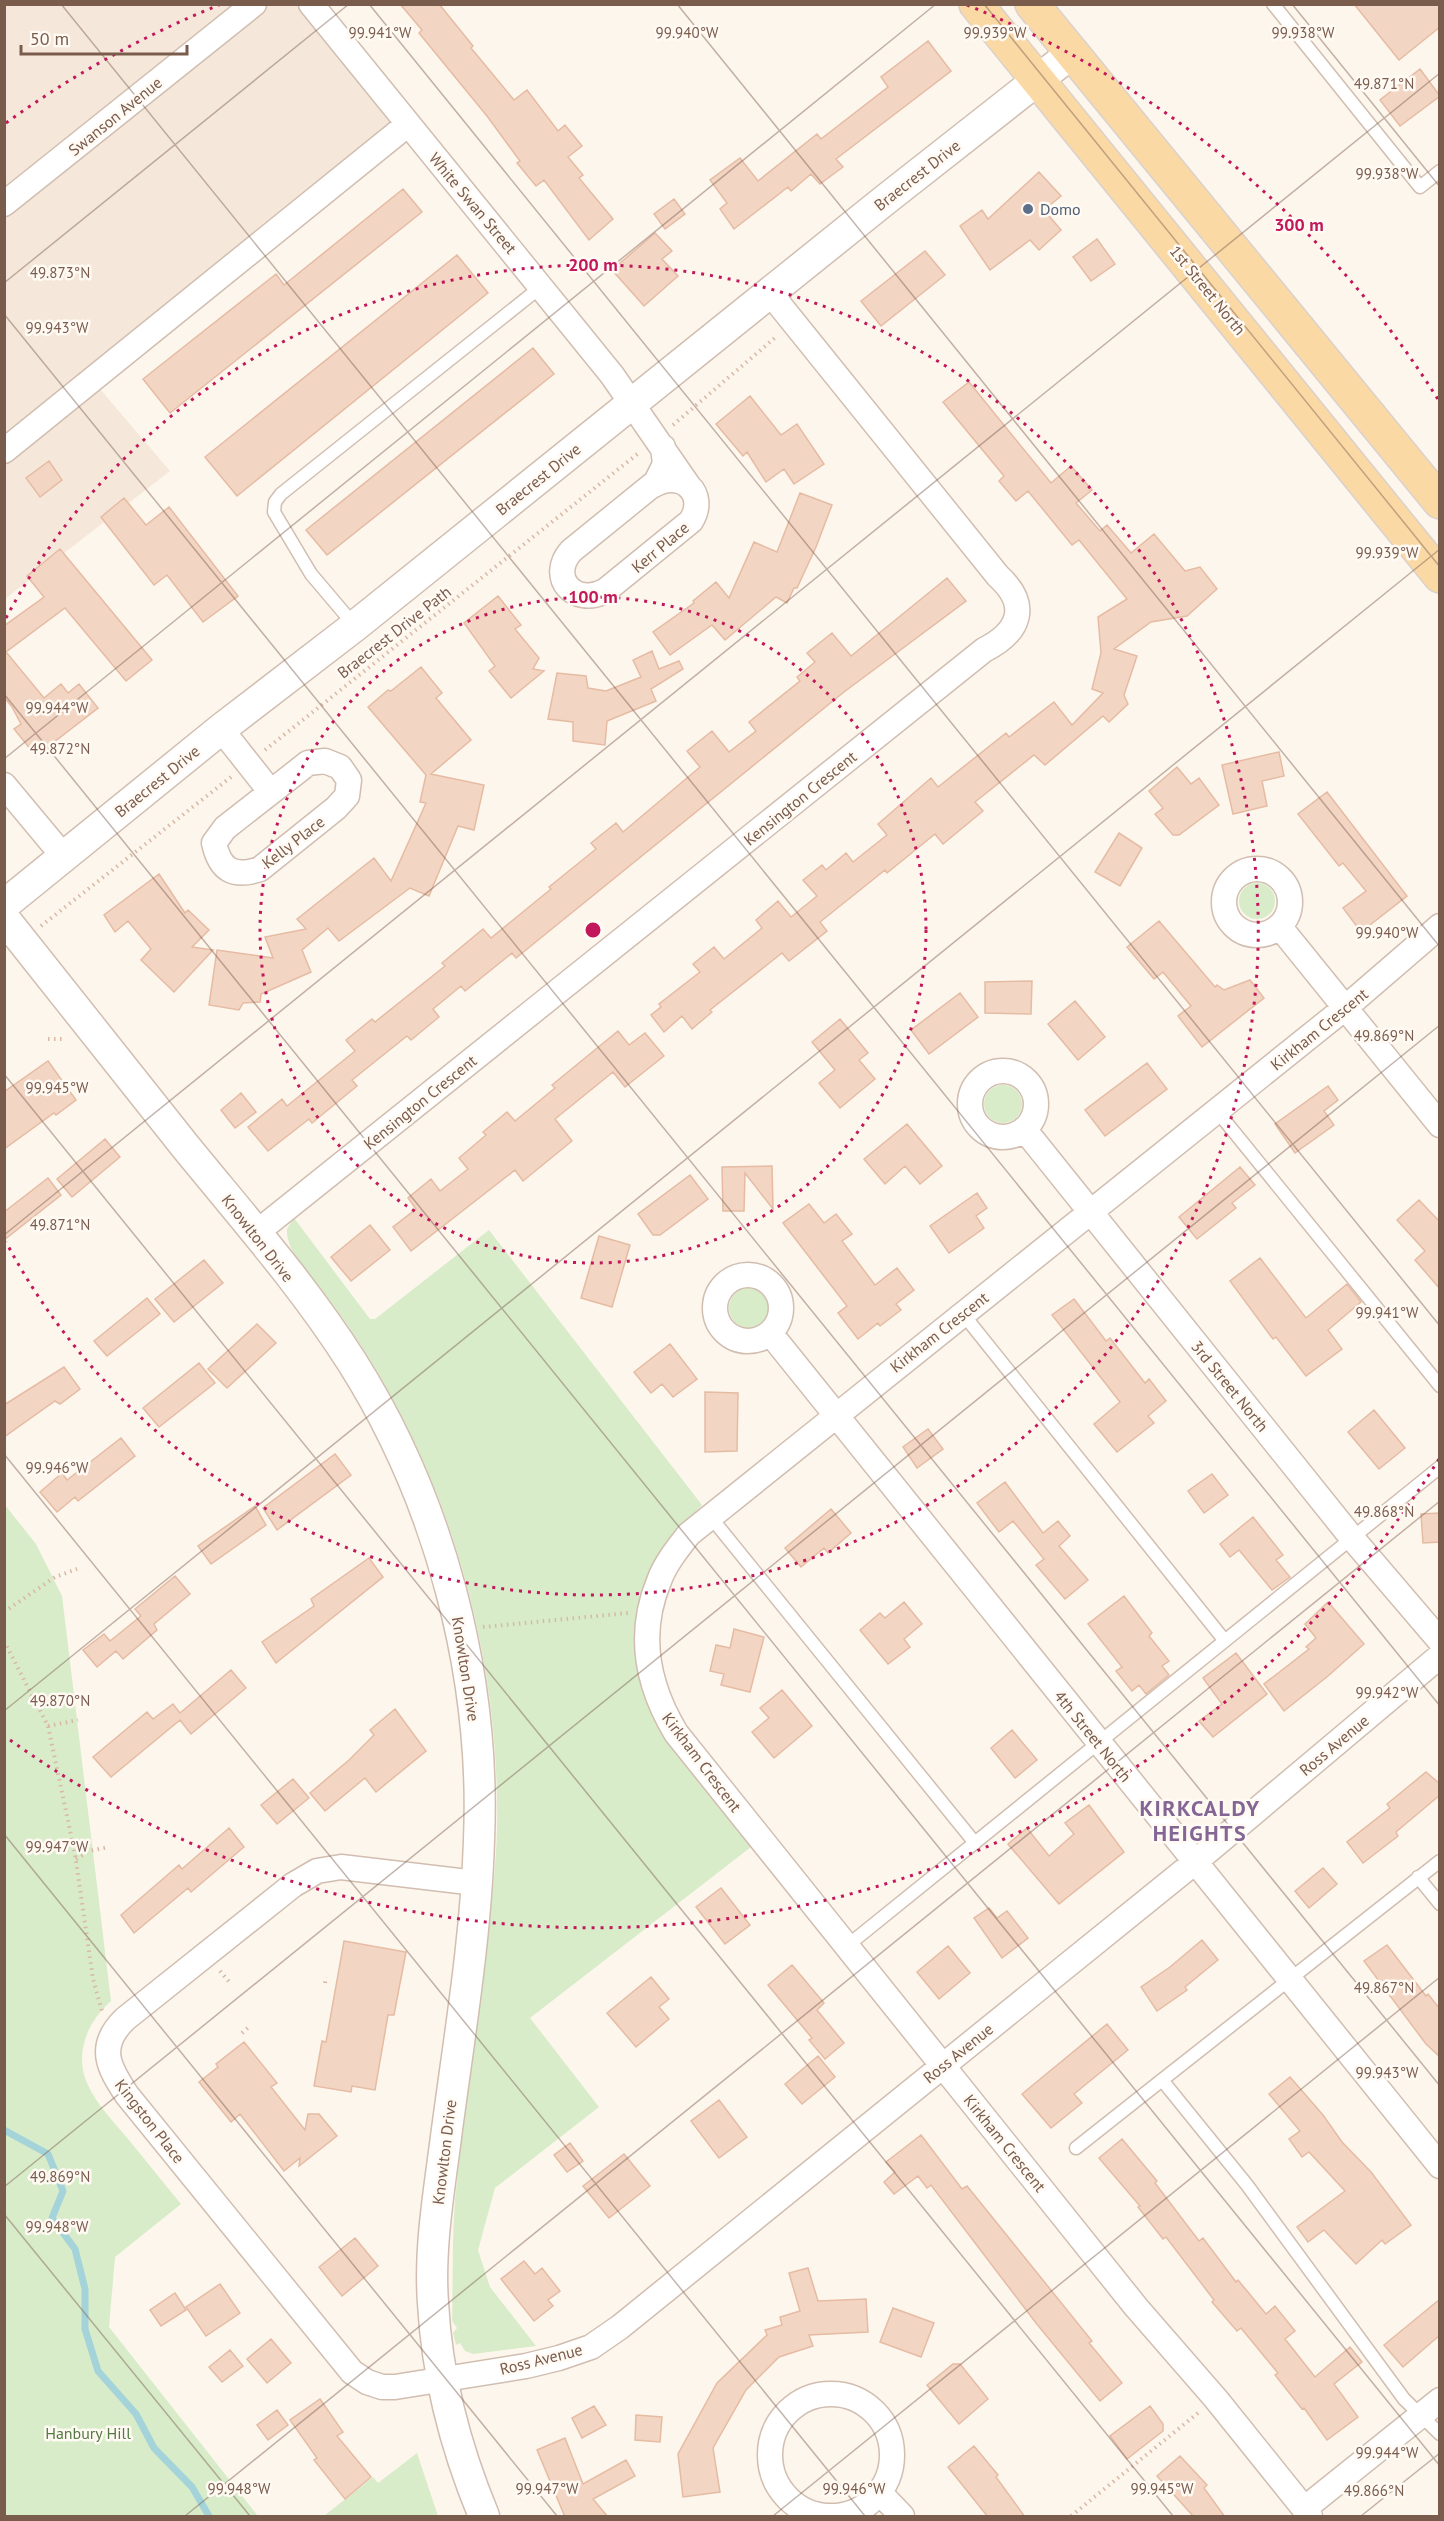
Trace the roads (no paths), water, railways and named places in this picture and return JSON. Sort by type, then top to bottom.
[{"type":"main road","name":"1st Street North","points":[[976,4],[1440,576]]},
{"type":"main road","points":[[1032,4],[1440,502]]},
{"type":"street","name":"Swanson Avenue","points":[[4,204],[254,4]]},
{"type":"street","name":"White Swan Street","points":[[311,4],[407,125],[542,286],[633,402]]},
{"type":"street","name":"Braecrest Drive","points":[[4,905],[221,729],[355,626],[885,200],[1072,53]]},
{"type":"street","points":[[4,451],[407,125]]},
{"type":"street","name":"Kensington Crescent","points":[[256,1233],[984,650],[999,643],[1014,628],[1018,613],[1016,598],[1008,585],[998,576],[770,294]]},
{"type":"street","name":"Kerr Place","points":[[633,402],[690,488],[697,505],[696,514],[684,528],[605,591],[588,597],[574,593],[563,577],[562,566],[567,556],[659,478],[665,464],[660,443]]},
{"type":"street","points":[[652,486],[667,479],[675,479],[690,488]]},
{"type":"street","points":[[221,729],[270,791]]},
{"type":"street","name":"Kelly Place","points":[[325,761],[340,767],[349,780],[347,796],[336,808],[260,869],[245,874],[228,870],[217,857],[214,843],[225,828],[270,791],[308,763],[325,761]]},
{"type":"street","points":[[4,785],[64,857]]},
{"type":"street","points":[[1279,926],[1440,1125]]},
{"type":"street","name":"Kirkham Crescent","points":[[1307,2513],[1216,2399],[1136,2307],[676,1732],[662,1709],[652,1682],[646,1646],[651,1611],[659,1580],[689,1534],[709,1515],[1345,1008],[1440,926]]},
{"type":"street","name":"Knowlton Drive","points":[[13,929],[256,1233],[327,1326],[375,1402],[414,1484],[443,1565],[462,1629],[471,1685],[480,1783],[476,1883],[470,1948],[433,2237],[433,2304],[442,2380],[452,2427],[483,2517]]},
{"type":"street","name":"3rd Street North","points":[[1024,1129],[1352,1538],[1440,1641]]},
{"type":"street","name":"4th Street North","points":[[770,1333],[1440,2166]]},
{"type":"street","name":"Ross Avenue","points":[[442,2380],[559,2358],[591,2347],[620,2327],[1195,1862],[1440,1656]]},
{"type":"street","name":"Kingston Place","points":[[442,2380],[382,2387],[367,2382],[352,2372],[122,2088],[107,2058],[108,2047],[114,2032],[125,2019],[299,1881],[316,1871],[341,1867],[476,1883]]},
{"type":"street","points":[[836,2394],[856,2399],[874,2410],[886,2427],[892,2447],[891,2468],[879,2492],[869,2503],[852,2513],[833,2516],[813,2513],[796,2505],[782,2492],[773,2474],[770,2455],[773,2436],[782,2418],[796,2405],[815,2396],[836,2394]]},
{"type":"street","points":[[1307,2513],[1431,2408]]},
{"type":"street","points":[[879,2492],[899,2515]]},
{"type":"lane","points":[[1273,4],[1420,187],[1440,171]]},
{"type":"lane","points":[[355,626],[311,574],[274,512],[275,502],[281,494],[542,286]]},
{"type":"lane","points":[[1217,1111],[1440,1386]]},
{"type":"lane","points":[[963,1314],[1225,1641]]},
{"type":"lane","points":[[847,1946],[1440,1467]]},
{"type":"lane","points":[[709,1515],[975,1843]]},
{"type":"lane","points":[[1076,2148],[1440,1861]]},
{"type":"lane","points":[[1418,1877],[1440,1904]]},
{"type":"lane","points":[[1162,2080],[1247,2185],[1404,2399],[1431,2408],[1440,2434]]},
{"type":"waterway","points":[[4,2130],[48,2154],[63,2191],[52,2218],[75,2249],[85,2289],[85,2329],[98,2371],[136,2414],[154,2448],[192,2487],[209,2516]]},
{"type":"place","name":"Domo","points":[[1028,209]]},
{"type":"district","name":"KIRKCALDY HEIGHTS","points":[[1200,1820]]},
{"type":"park label","name":"Hanbury Hill","points":[[88,2433]]}]
